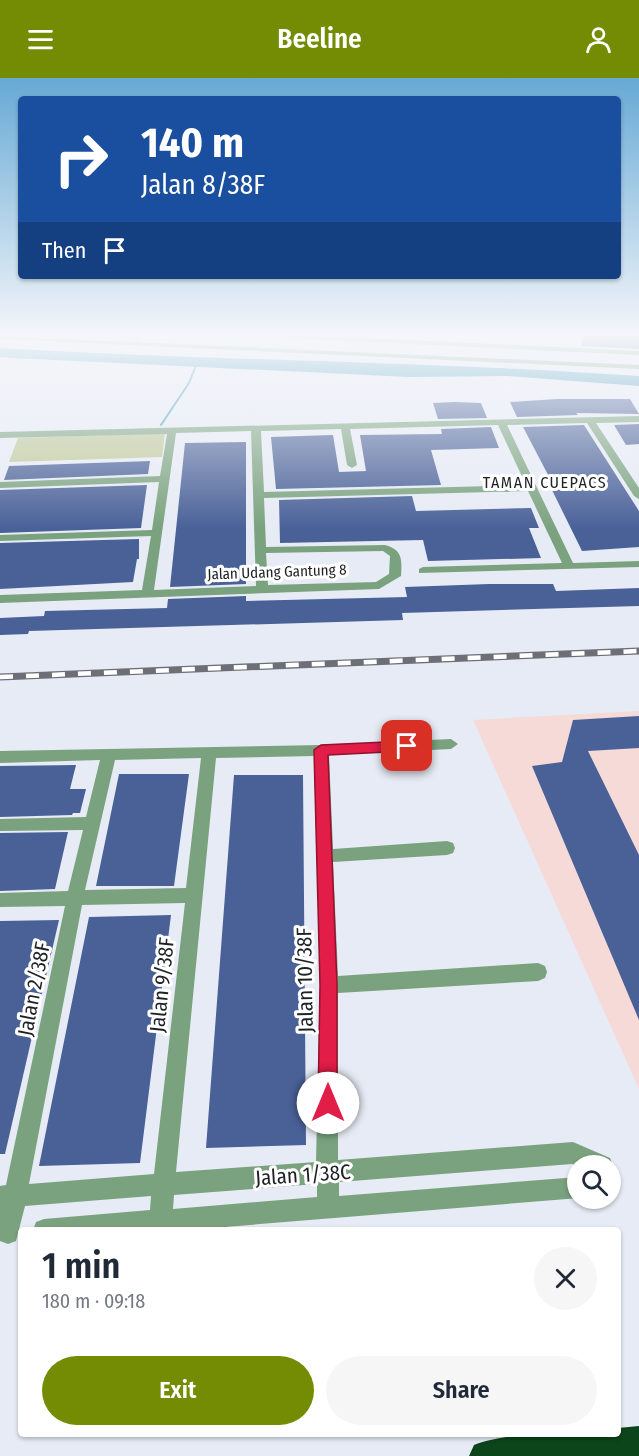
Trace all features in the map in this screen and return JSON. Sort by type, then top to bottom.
[{"type":"highway","points":[[485,1456],[639,1442]]},
{"type":"street","points":[[0,447],[3,435],[639,418]]},
{"type":"street","points":[[590,420],[639,496]]},
{"type":"street","points":[[501,422],[569,566]]},
{"type":"street","points":[[345,426],[352,465]]},
{"type":"street","points":[[256,428],[262,589]]},
{"type":"street","points":[[148,593],[171,430]]},
{"type":"street","points":[[0,485],[163,479]]},
{"type":"street","points":[[257,495],[532,488]]},
{"type":"street","points":[[0,538],[156,533]]},
{"type":"street","name":"Jalan Udang Gantung 8","points":[[0,599],[379,585],[395,576],[396,556],[385,548],[260,550]]},
{"type":"street","points":[[423,571],[639,564]]},
{"type":"street","points":[[0,757],[321,750],[451,744]]},
{"type":"street","name":"Jalan 10/38F","points":[[321,750],[328,985],[327,1173],[329,1209]]},
{"type":"street","name":"Jalan 9/38F","points":[[160,1221],[209,753]]},
{"type":"street","name":"Jalan 2/38F","points":[[10,1232],[8,1197],[109,755]]},
{"type":"street","points":[[0,825],[93,822]]},
{"type":"street","points":[[324,856],[447,848]]},
{"type":"street","points":[[0,900],[194,895]]},
{"type":"street","points":[[328,985],[538,972]]},
{"type":"street","name":"Jalan 1/38C","points":[[8,1197],[573,1153],[577,1155]]},
{"type":"street","name":"Jalan 1/38C","points":[[83,1227],[567,1189]]},
{"type":"shaded area","points":[[639,711],[639,1089],[473,720]]},
{"type":"green space","points":[[165,433],[162,457],[9,462],[18,438]]},
{"type":"building","points":[[631,400],[639,414],[576,413],[578,415],[517,417],[510,402]]},
{"type":"building","points":[[433,403],[481,403],[487,418],[438,419]]},
{"type":"building","points":[[639,424],[639,444],[626,445],[614,425]]},
{"type":"building","points":[[584,425],[639,511],[639,547],[582,551],[552,490],[556,490],[523,427]]},
{"type":"building","points":[[491,427],[499,448],[431,450],[441,485],[276,489],[271,437],[333,435],[339,472],[366,471],[360,435],[442,434],[441,429]]},
{"type":"building","points":[[246,442],[246,584],[170,587],[185,443]]},
{"type":"building","points":[[150,461],[148,474],[4,480],[9,466]]},
{"type":"building","points":[[147,485],[141,528],[0,533],[0,490]]},
{"type":"building","points":[[412,496],[416,511],[531,508],[539,528],[529,528],[541,558],[428,561],[423,540],[280,543],[279,500]]},
{"type":"building","points":[[139,539],[139,559],[137,559],[133,582],[0,589],[0,543]]},
{"type":"building","points":[[553,584],[556,591],[639,588],[639,606],[402,613],[403,620],[29,631],[28,634],[0,635],[0,618],[44,616],[45,611],[167,608],[168,599],[246,596],[246,601],[407,597],[405,587]]},
{"type":"building","points":[[639,716],[639,748],[588,751],[639,855],[639,1020],[532,766],[562,762],[573,720]]},
{"type":"building","points":[[76,765],[70,789],[86,789],[80,813],[0,817],[0,766]]},
{"type":"building","points":[[119,774],[189,774],[174,886],[96,886]]},
{"type":"building","points":[[234,775],[303,775],[306,1145],[206,1148]]},
{"type":"building","points":[[68,832],[55,889],[0,891],[0,833]]},
{"type":"building","points":[[171,915],[140,1163],[39,1166],[89,917]]},
{"type":"building","points":[[59,920],[5,1154],[0,1154],[0,921]]},
{"type":"waterway","points":[[161,425],[177,400]]},
{"type":"railway","points":[[0,677],[639,651]]},
{"type":"district","name":"TAMAN CUEPACS","points":[[545,482]]},
{"type":"route","points":[[328,1103],[328,985],[321,750],[407,746]]}]
